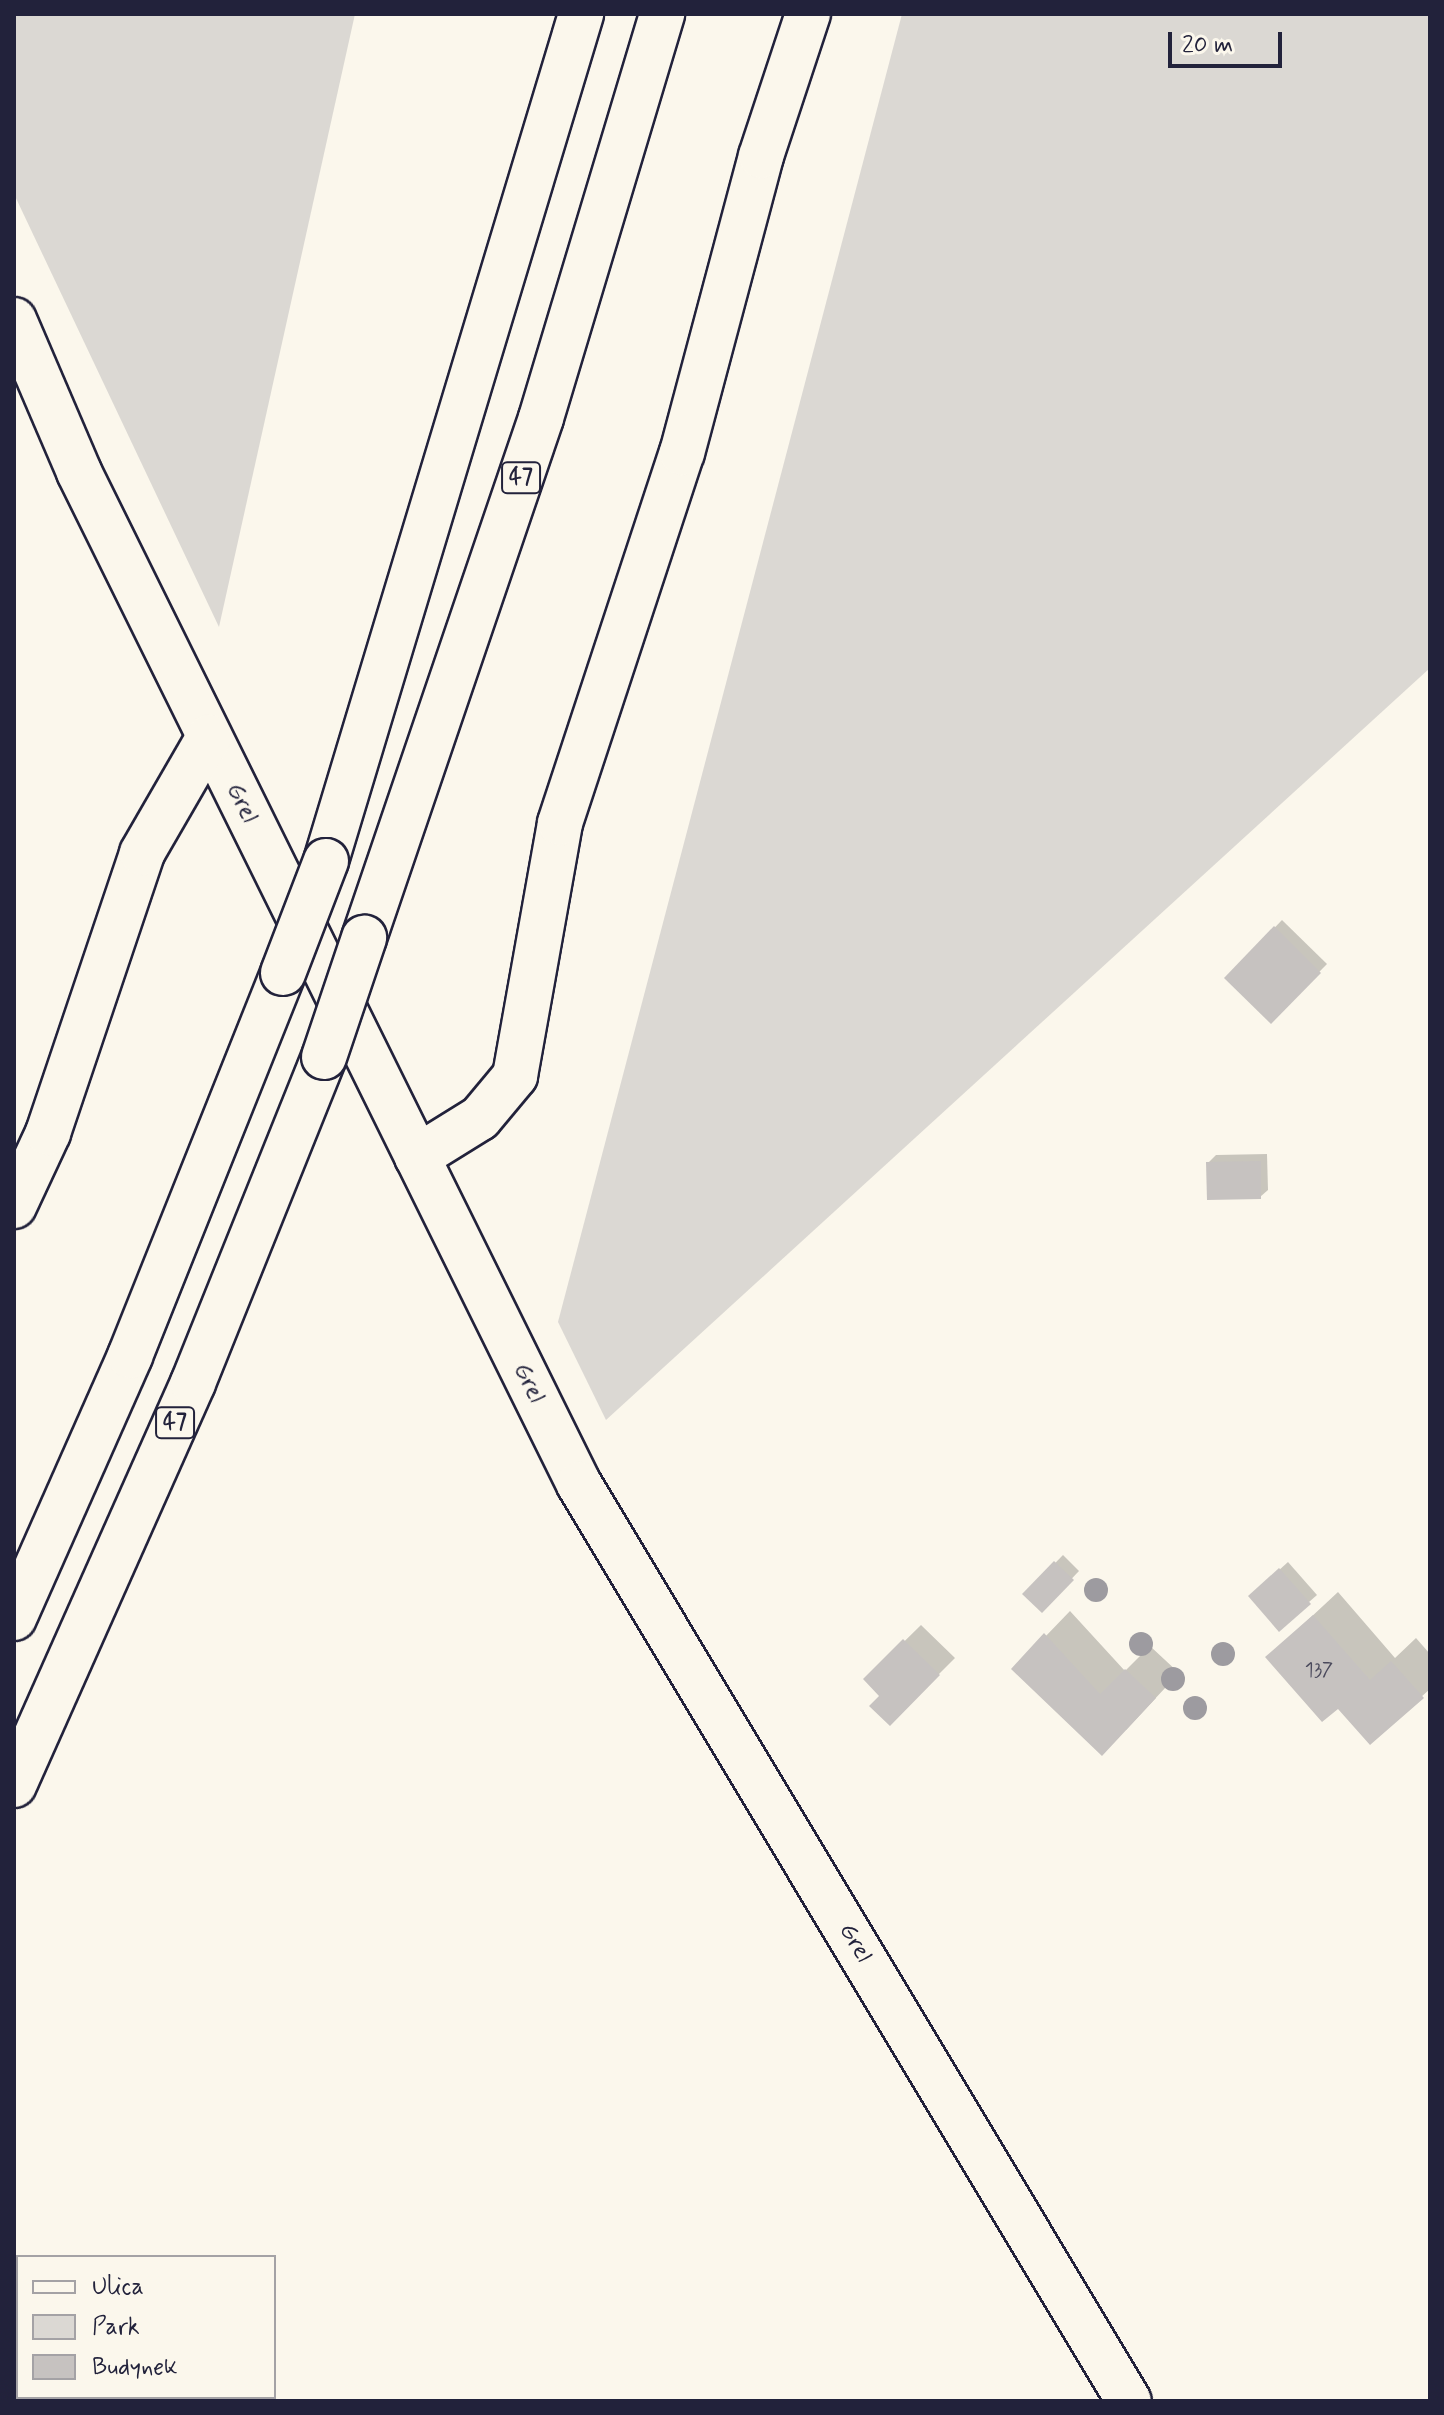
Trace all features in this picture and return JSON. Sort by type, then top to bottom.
[{"type":"main road","points":[[14,1618],[130,1356],[326,861],[581,14]]},
{"type":"main road","name":"47","points":[[14,1785],[187,1397],[324,1057],[541,418],[662,14]]},
{"type":"main road","points":[[417,1157],[480,1118],[515,1076],[560,823],[682,453],[761,156],[808,14]]},
{"type":"main road","name":"Grel","points":[[14,320],[79,472],[579,1484],[1129,2401]]},
{"type":"main road","points":[[14,1206],[48,1133],[142,853],[209,737]]},
{"type":"green space","points":[[14,14],[355,14],[219,627],[14,194]]},
{"type":"green space","points":[[902,14],[1430,14],[1430,668],[606,1420],[558,1322]]},
{"type":"building","points":[[1274,926],[1321,973],[1271,1024],[1224,978]]},
{"type":"building","points":[[1261,1161],[1261,1199],[1207,1200],[1206,1162]]},
{"type":"building","points":[[1054,1561],[1074,1580],[1042,1613],[1022,1594]]},
{"type":"building","points":[[1279,1568],[1311,1604],[1279,1632],[1248,1596]]},
{"type":"building","points":[[1313,1615],[1370,1680],[1391,1661],[1424,1698],[1370,1745],[1338,1709],[1322,1722],[1265,1657]]},
{"type":"building","points":[[1044,1633],[1100,1694],[1125,1669],[1156,1698],[1102,1756],[1011,1669]]},
{"type":"building","points":[[903,1639],[940,1675],[890,1726],[869,1706],[879,1696],[863,1679]]}]
